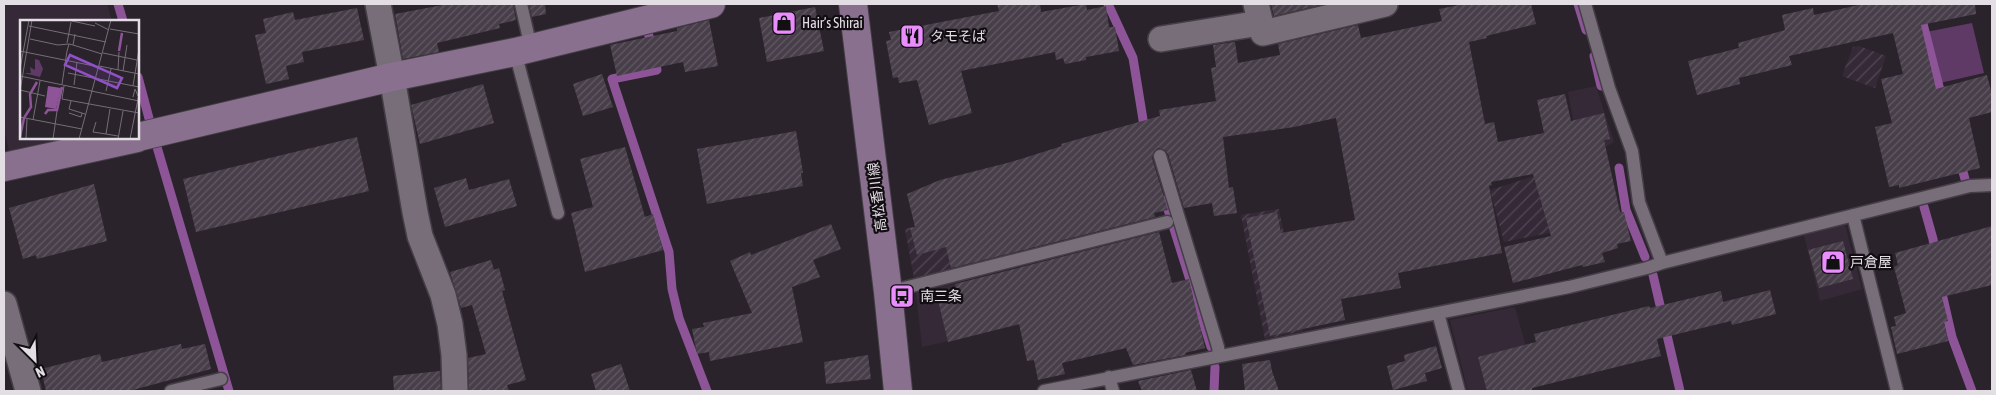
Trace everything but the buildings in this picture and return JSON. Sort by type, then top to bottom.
[{"type":"street","points":[[378,4],[420,236],[443,295],[450,324],[454,356],[455,391]]},
{"type":"street","points":[[139,137],[392,77],[523,50],[712,4]]},
{"type":"street","name":"高松香川線","points":[[853,4],[888,292],[898,391]]},
{"type":"street","points":[[1161,39],[1258,13],[1263,33],[1385,4]]},
{"type":"street","points":[[4,165],[128,139]]},
{"type":"street","points":[[4,304],[28,391]]},
{"type":"lane","points":[[522,4],[523,50],[558,213]]},
{"type":"lane","points":[[1585,4],[1609,88],[1632,151],[1639,202],[1662,262]]},
{"type":"lane","points":[[1160,156],[1219,355]]},
{"type":"lane","points":[[1044,391],[1219,355],[1295,342],[1569,288],[1647,268],[1662,262],[1970,186],[1992,185]]},
{"type":"lane","points":[[1853,215],[1897,391]]},
{"type":"lane","points":[[888,292],[1167,222]]},
{"type":"lane","points":[[1438,313],[1459,391]]},
{"type":"lane","points":[[1109,377],[1114,391]]},
{"type":"lane","points":[[170,391],[221,379]]},
{"type":"shaded area","points":[[4,4],[107,4],[112,20],[20,20],[20,139],[96,139],[11,158],[4,130]]},
{"type":"shaded area","points":[[1972,23],[1984,73],[1940,83],[1926,32]]},
{"type":"shaded area","points":[[1859,46],[1886,56],[1875,88],[1842,76],[1853,47]]},
{"type":"shaded area","points":[[1596,86],[1614,142],[1581,161],[1568,92]]},
{"type":"shaded area","points":[[1544,173],[1569,229],[1504,242],[1490,190]]},
{"type":"shaded area","points":[[1016,201],[1029,249],[914,278],[905,229]]},
{"type":"shaded area","points":[[1279,209],[1303,331],[1265,339],[1241,215]]},
{"type":"shaded area","name":"戸倉屋","points":[[1845,225],[1862,289],[1820,301],[1804,235]]},
{"type":"shaded area","points":[[1008,271],[1019,325],[922,347],[916,293]]},
{"type":"shaded area","points":[[1515,307],[1535,380],[1479,391],[1468,391],[1450,320]]},
{"type":"waterway","points":[[118,4],[123,20]]},
{"type":"waterway","points":[[1108,4],[1133,58],[1145,132]]},
{"type":"waterway","points":[[1578,4],[1586,30]]},
{"type":"waterway","points":[[1918,4],[1942,98]]},
{"type":"waterway","points":[[647,28],[657,70],[612,79],[669,252],[672,289],[679,318],[707,391]]},
{"type":"waterway","points":[[1594,56],[1601,86]]},
{"type":"waterway","points":[[139,81],[151,126]]},
{"type":"waterway","points":[[157,147],[229,391]]},
{"type":"waterway","points":[[1960,161],[1965,179]]},
{"type":"waterway","points":[[1619,168],[1626,210],[1645,257]]},
{"type":"waterway","points":[[1165,200],[1211,347]]},
{"type":"waterway","points":[[1924,207],[1935,253]]},
{"type":"waterway","points":[[1653,275],[1680,391]]},
{"type":"waterway","points":[[1940,285],[1952,337],[1972,391]]},
{"type":"waterway","points":[[1214,391],[1215,367]]},
{"type":"place","name":"Hair’s Shirai","points":[[784,23]]},
{"type":"place","name":"タモそば","points":[[912,36]]},
{"type":"place","name":"戸倉屋","points":[[1833,262]]},
{"type":"place","name":"南三条","points":[[902,296]]}]
